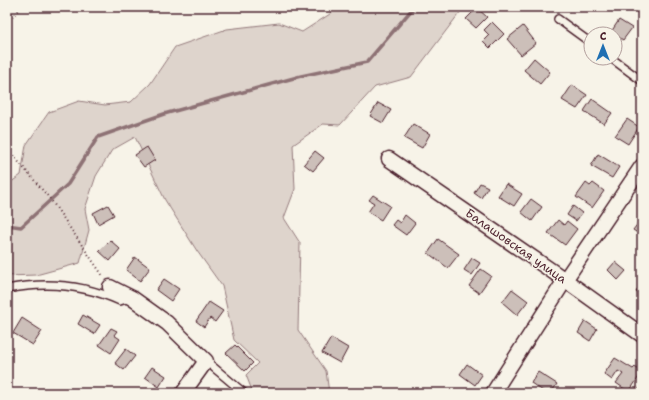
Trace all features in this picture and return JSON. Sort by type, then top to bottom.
[{"type":"street","name":"Балашовская улица","points":[[389,158],[642,335]]},
{"type":"street","points":[[493,393],[565,280],[642,166]]},
{"type":"street","points":[[110,287],[132,298],[167,323],[206,361],[183,393]]},
{"type":"lane","points":[[558,19],[583,37]]},
{"type":"lane","points":[[622,66],[642,81]]},
{"type":"lane","points":[[7,289],[27,285],[50,285],[85,288],[120,301],[132,298]]},
{"type":"lane","points":[[206,361],[244,393]]},
{"type":"path","points":[[7,23],[22,7]]},
{"type":"path","points":[[7,141],[11,153],[50,200],[110,287]]},
{"type":"shaded area","points":[[335,7],[464,7],[411,77],[375,87],[340,125],[323,124],[293,145],[295,189],[284,218],[300,243],[298,330],[326,371],[329,393],[253,393],[246,375],[258,363],[234,340],[222,286],[197,251],[165,200],[135,137],[112,150],[96,176],[85,209],[89,230],[80,263],[36,275],[7,276],[7,185],[21,175],[26,145],[49,112],[79,101],[105,105],[131,102],[150,84],[175,47],[227,29],[279,23],[302,32],[330,14]]},
{"type":"building","points":[[477,8],[487,17],[476,28],[466,19]]},
{"type":"building","points":[[619,20],[632,28],[623,40],[623,26],[615,26]]},
{"type":"building","points":[[492,22],[504,34],[490,48],[483,41],[489,35],[484,30]]},
{"type":"building","points":[[523,26],[536,43],[521,55],[507,39]]},
{"type":"building","points":[[534,58],[550,72],[540,84],[524,70]]},
{"type":"building","points":[[572,85],[587,95],[577,109],[562,100]]},
{"type":"building","points":[[592,99],[612,113],[604,124],[584,111]]},
{"type":"building","points":[[378,103],[391,110],[383,123],[370,116]]},
{"type":"building","points":[[627,119],[639,127],[628,144],[615,136]]},
{"type":"building","points":[[413,124],[430,134],[422,148],[404,138]]},
{"type":"building","points":[[147,147],[155,160],[144,167],[135,155]]},
{"type":"building","points":[[315,151],[324,158],[313,171],[304,164]]},
{"type":"building","points":[[598,154],[619,167],[612,178],[591,166]]},
{"type":"building","points":[[480,183],[488,187],[481,198],[474,193]]},
{"type":"building","points":[[586,183],[590,186],[593,183],[604,191],[592,208],[576,197]]},
{"type":"building","points":[[506,184],[522,194],[514,206],[498,196]]},
{"type":"building","points":[[373,195],[390,206],[381,220],[368,212],[374,203],[369,200]]},
{"type":"building","points":[[531,199],[542,207],[532,221],[521,212]]},
{"type":"building","points":[[108,205],[114,215],[98,224],[93,213]]},
{"type":"building","points":[[573,206],[582,213],[576,221],[567,215]]},
{"type":"building","points":[[405,215],[415,223],[406,235],[392,225],[396,220],[400,223]]},
{"type":"building","points":[[642,218],[642,236],[633,230]]},
{"type":"building","points":[[558,220],[564,225],[567,221],[577,229],[565,245],[548,233]]},
{"type":"building","points":[[438,239],[459,254],[448,268],[428,253]]},
{"type":"building","points":[[110,240],[120,249],[110,261],[99,251]]},
{"type":"building","points":[[135,257],[150,268],[140,281],[126,270]]},
{"type":"building","points":[[472,258],[480,263],[472,275],[464,270]]},
{"type":"building","points":[[615,262],[626,271],[618,280],[608,270]]},
{"type":"building","points":[[481,269],[491,276],[479,293],[469,286]]},
{"type":"building","points":[[164,279],[179,289],[171,301],[156,290]]},
{"type":"building","points":[[642,283],[642,296],[636,292]]},
{"type":"building","points":[[512,289],[528,301],[517,315],[502,302]]},
{"type":"building","points":[[209,302],[223,311],[215,322],[210,318],[204,327],[196,321]]},
{"type":"building","points":[[83,315],[100,325],[94,334],[78,324]]},
{"type":"building","points":[[22,318],[42,331],[33,345],[13,333]]},
{"type":"building","points":[[585,321],[597,329],[590,341],[578,333]]},
{"type":"building","points":[[111,328],[117,331],[114,335],[120,339],[111,353],[99,345]]},
{"type":"building","points":[[331,338],[348,348],[340,363],[322,353]]},
{"type":"building","points":[[235,345],[253,363],[245,371],[226,353]]},
{"type":"building","points":[[126,349],[135,356],[124,370],[115,363]]},
{"type":"building","points":[[615,358],[633,369],[635,367],[642,372],[629,392],[616,383],[623,374],[618,371],[612,380],[604,374]]},
{"type":"building","points":[[467,364],[482,375],[475,385],[460,374]]},
{"type":"building","points":[[152,367],[166,376],[159,387],[145,377]]},
{"type":"building","points":[[538,372],[557,384],[551,393],[546,393],[531,383]]},
{"type":"building","points":[[642,384],[642,393],[641,393],[638,391]]},
{"type":"waterway","points":[[7,225],[21,227],[68,184],[98,137],[164,114],[301,76],[367,62],[414,7]]}]
